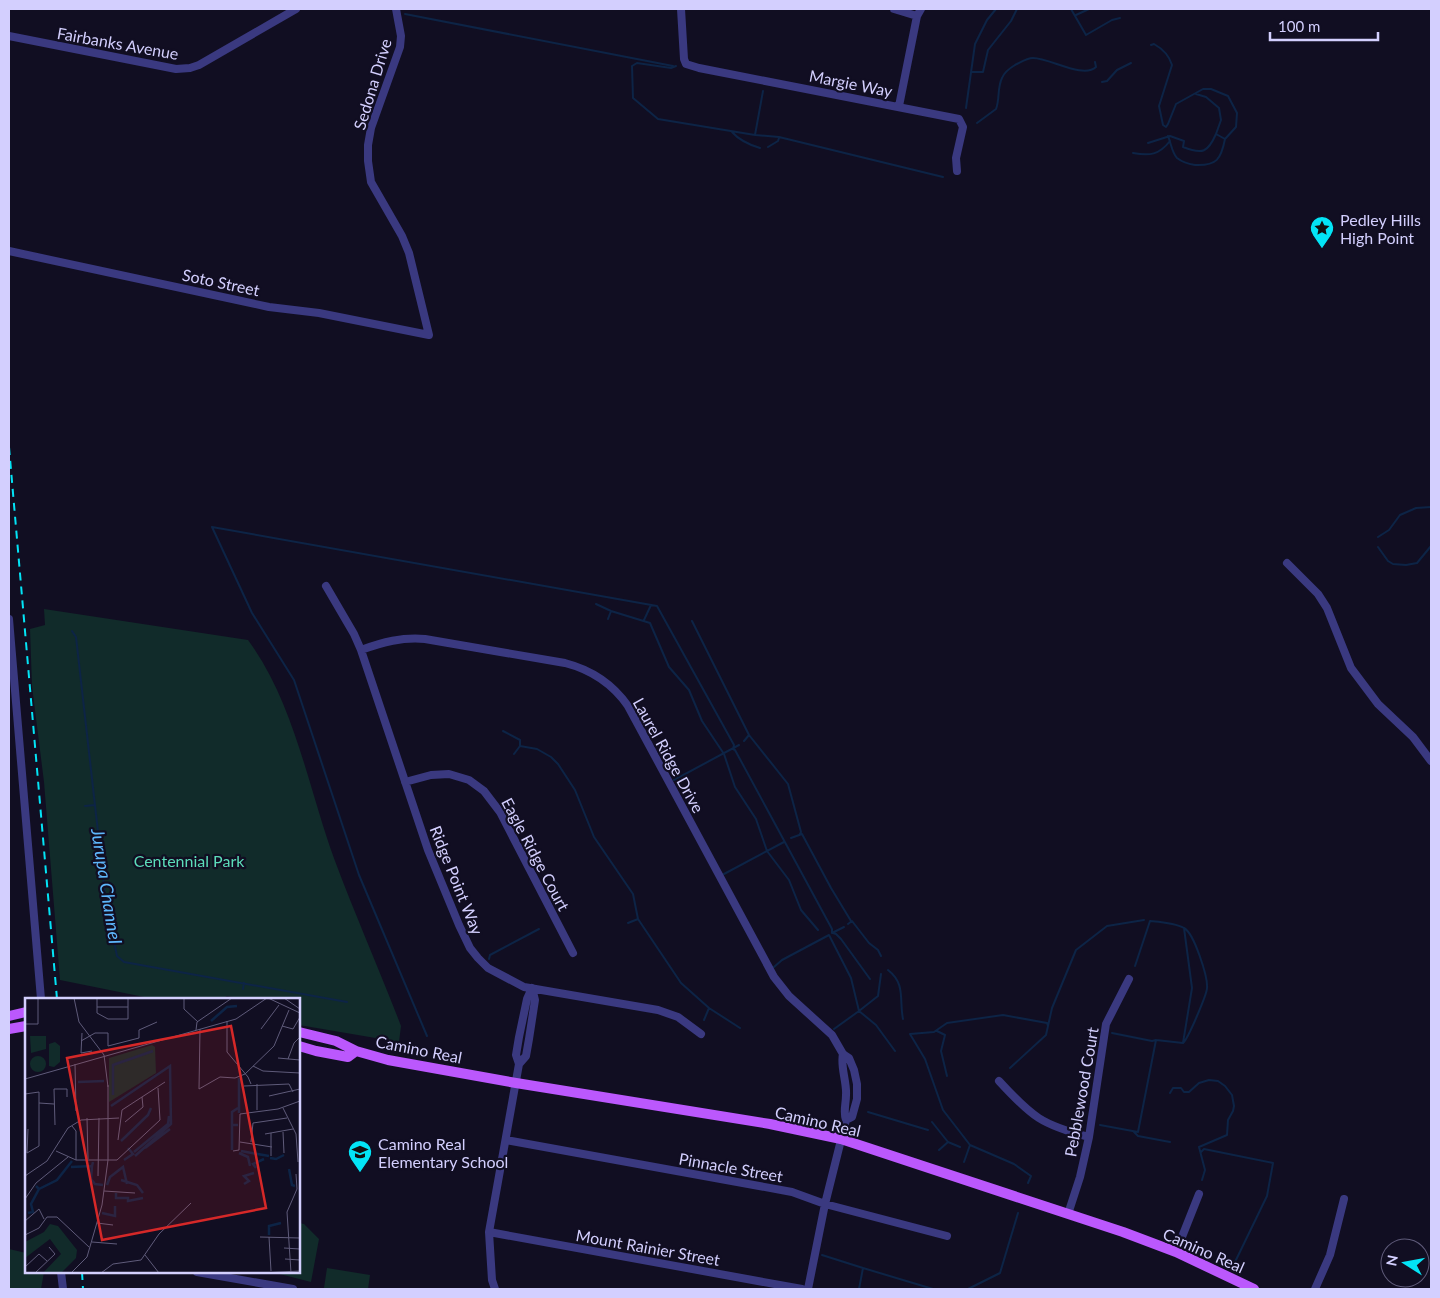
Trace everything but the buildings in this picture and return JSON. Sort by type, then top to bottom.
[{"type":"main road","points":[[9,1016],[25,1012]]},
{"type":"main road","points":[[9,1028],[25,1026]]},
{"type":"main road","name":"Camino Real","points":[[300,1032],[336,1041],[356,1052],[388,1060],[516,1083],[770,1124],[841,1139],[1123,1232],[1176,1252],[1254,1289]]},
{"type":"main road","name":"Camino Real","points":[[300,1046],[348,1057],[356,1052]]},
{"type":"street","name":"Fairbanks Avenue","points":[[9,36],[150,64],[190,68],[199,65],[296,9]]},
{"type":"street","name":"Sedona Drive","points":[[396,9],[401,36],[400,47],[371,128],[368,161],[371,182],[402,236],[409,253],[429,335]]},
{"type":"street","name":"Margie Way","points":[[681,9],[684,59],[686,64],[959,119],[963,127],[956,158],[957,171]]},
{"type":"street","points":[[894,9],[917,16]]},
{"type":"street","points":[[898,106],[917,16],[922,9]]},
{"type":"street","name":"Soto Street","points":[[9,251],[268,306],[318,313],[429,335]]},
{"type":"street","points":[[1287,563],[1318,594],[1327,608],[1351,668],[1378,704],[1413,737],[1431,761]]},
{"type":"street","name":"Ridge Point Way","points":[[326,586],[354,634],[361,650],[428,850],[470,948],[488,968],[516,983],[532,988],[664,1012],[678,1017],[701,1034]]},
{"type":"street","points":[[9,619],[41,998]]},
{"type":"street","name":"Laurel Ridge Drive","points":[[361,650],[395,640],[425,639],[565,662],[582,667],[606,681],[618,692],[628,706],[774,977],[789,996],[832,1035],[843,1054],[849,1058],[856,1077],[857,1091],[852,1117],[846,1120]]},
{"type":"street","name":"Eagle Ridge Court","points":[[405,782],[431,775],[449,774],[469,780],[484,791],[500,812],[573,953]]},
{"type":"street","name":"Pebblewood Court","points":[[1068,1214],[1080,1177],[1089,1137],[1106,1024],[1129,979]]},
{"type":"street","points":[[495,1289],[492,1280],[489,1232],[519,1064],[516,1056],[519,1037],[526,998],[532,988]]},
{"type":"street","points":[[519,1064],[526,1056],[529,1039],[535,1000],[532,988]]},
{"type":"street","points":[[519,1037],[529,1039]]},
{"type":"street","name":"Laurel Ridge Drive","points":[[808,1289],[825,1204],[846,1120],[844,1114],[846,1080],[842,1061],[843,1054]]},
{"type":"street","points":[[846,1080],[856,1077]]},
{"type":"street","points":[[999,1081],[1034,1116],[1061,1130],[1089,1137]]},
{"type":"street","name":"Pinnacle Street","points":[[506,1140],[792,1192],[825,1204],[946,1236]]},
{"type":"street","points":[[1176,1252],[1199,1194]]},
{"type":"street","points":[[1316,1289],[1330,1256],[1344,1199]]},
{"type":"street","name":"Mount Rainier Street","points":[[489,1232],[802,1289]]},
{"type":"street","points":[[61,1273],[63,1289]]},
{"type":"street","points":[[203,1273],[293,1289]]},
{"type":"green space","name":"Centennial Park","points":[[44,609],[248,640],[278,691],[289,719],[335,861],[401,1026],[399,1042],[300,1025],[300,998],[238,998],[227,996],[224,998],[149,998],[60,980],[44,782],[32,686],[30,629],[45,625]]},
{"type":"green space","points":[[300,1223],[304,1224],[319,1239],[311,1282],[276,1273],[300,1273]]},
{"type":"green space","points":[[9,1249],[25,1253],[25,1273],[44,1273],[41,1289],[9,1289]]},
{"type":"green space","points":[[327,1268],[370,1275],[368,1289],[324,1288]]},
{"type":"waterway","points":[[966,108],[975,44],[987,20],[996,9]]},
{"type":"waterway","points":[[972,72],[983,72],[988,50],[1011,21],[1017,9]]},
{"type":"waterway","points":[[1071,9],[1086,35],[1112,20],[1120,18]]},
{"type":"waterway","points":[[1076,15],[1089,9]]},
{"type":"waterway","points":[[405,14],[673,66]]},
{"type":"waterway","points":[[1151,45],[1154,44],[1163,50],[1172,65],[1159,106],[1163,125],[1166,127],[1168,124],[1176,104],[1203,89],[1211,89],[1228,96],[1237,113],[1236,127],[1225,139]]},
{"type":"waterway","points":[[977,123],[996,109],[1000,82],[1003,76],[1022,61],[1031,58],[1040,59],[1083,71],[1096,67],[1095,62]]},
{"type":"waterway","points":[[676,66],[671,68],[637,63],[632,66],[633,98],[658,119],[755,135],[763,91]]},
{"type":"waterway","points":[[1102,82],[1107,81],[1117,70],[1131,63]]},
{"type":"waterway","points":[[1196,94],[1206,97],[1219,108],[1221,120],[1216,134]]},
{"type":"waterway","points":[[732,132],[745,142],[760,148]]},
{"type":"waterway","points":[[1148,143],[1170,136],[1184,141],[1183,147],[1200,151],[1210,145],[1216,134],[1225,139],[1222,152],[1217,160],[1208,164],[1195,165],[1181,161],[1175,156],[1173,151],[1169,139],[1168,136]]},
{"type":"waterway","points":[[755,135],[779,137],[943,177]]},
{"type":"waterway","points":[[768,147],[778,141],[779,138]]},
{"type":"waterway","points":[[1133,153],[1158,152],[1170,141]]},
{"type":"waterway","points":[[1378,537],[1389,530],[1400,515],[1416,508],[1431,507]]},
{"type":"waterway","points":[[427,1036],[359,875],[294,680],[252,613],[212,527],[657,606],[734,745],[733,749],[832,929],[832,933],[844,927]]},
{"type":"waterway","points":[[1378,547],[1388,561],[1393,564],[1406,565],[1417,563],[1431,546]]},
{"type":"waterway","points":[[596,604],[611,611],[650,623],[669,667],[689,690],[702,721],[724,754],[735,787],[756,819],[767,851],[789,880],[801,910],[818,930]]},
{"type":"waterway","points":[[644,620],[651,605]]},
{"type":"waterway","points":[[608,619],[611,611]]},
{"type":"waterway","points":[[692,621],[749,735],[788,784],[800,834]]},
{"type":"waterway","name":"Jurupa Channel","points":[[72,631],[76,637],[106,903],[117,956],[124,962],[347,1002]]},
{"type":"waterway","points":[[503,731],[520,740],[520,746],[537,749],[551,757],[558,764],[575,790],[594,837],[633,894],[638,919],[681,983],[709,1008]]},
{"type":"waterway","points":[[744,741],[749,735]]},
{"type":"waterway","points":[[674,780],[739,745]]},
{"type":"waterway","points":[[514,754],[520,746]]},
{"type":"waterway","name":"Jurupa Channel","points":[[85,806],[95,805]]},
{"type":"waterway","points":[[791,838],[802,834],[851,921]]},
{"type":"waterway","points":[[724,874],[784,842]]},
{"type":"waterway","points":[[628,923],[638,919]]},
{"type":"waterway","points":[[1010,1068],[1046,1035],[1052,1008],[1076,950],[1107,926],[1144,920]]},
{"type":"waterway","points":[[848,924],[852,921],[869,943],[878,950],[881,956]]},
{"type":"waterway","points":[[1135,966],[1150,921],[1180,926],[1192,938],[1203,966],[1207,988],[1197,1016],[1183,1043]]},
{"type":"waterway","points":[[1100,1125],[1138,1132],[1156,1040],[1183,1043],[1192,988],[1184,928]]},
{"type":"waterway","points":[[489,959],[490,955],[539,929]]},
{"type":"waterway","points":[[833,933],[841,939],[870,979]]},
{"type":"waterway","points":[[774,967],[782,960],[829,935],[851,978],[859,1011],[878,996],[881,974]]},
{"type":"waterway","points":[[888,970],[894,975],[900,987],[903,1019]]},
{"type":"waterway","name":"Jurupa Channel","points":[[243,989],[244,983]]},
{"type":"waterway","points":[[704,1020],[709,1008],[740,1028]]},
{"type":"waterway","points":[[834,1029],[859,1011],[876,1025],[895,1051]]},
{"type":"waterway","points":[[1028,1183],[1031,1176],[1014,1164],[970,1145],[943,1110],[925,1059],[910,1034],[934,1032],[947,1023],[1003,1015],[1047,1023],[1048,1026]]},
{"type":"waterway","points":[[937,1031],[945,1035],[941,1051],[947,1076]]},
{"type":"waterway","points":[[1112,1033],[1152,1041],[1156,1040]]},
{"type":"waterway","points":[[1170,1093],[1173,1088],[1181,1088],[1184,1092],[1189,1092],[1199,1083],[1209,1080],[1218,1081],[1232,1095],[1234,1106],[1228,1120],[1227,1135],[1199,1147],[1205,1170],[1202,1180]]},
{"type":"waterway","points":[[868,1112],[928,1130]]},
{"type":"waterway","points":[[932,1122],[948,1142],[939,1150]]},
{"type":"waterway","points":[[1134,1132],[1138,1136],[1170,1142]]},
{"type":"waterway","points":[[948,1142],[960,1147]]},
{"type":"waterway","points":[[964,1162],[970,1145]]},
{"type":"waterway","points":[[1201,1152],[1204,1149],[1273,1163],[1267,1196],[1235,1262]]},
{"type":"waterway","points":[[968,1289],[1000,1273],[1018,1213]]},
{"type":"waterway","points":[[822,1255],[863,1268],[859,1289]]},
{"type":"waterway","points":[[863,1268],[933,1289]]},
{"type":"railway","points":[[9,447],[57,998]]},
{"type":"railway","points":[[82,1273],[83,1289]]},
{"type":"place","name":"Pedley Hills High Point","points":[[1322,249]]},
{"type":"place","name":"Camino Real Elementary School","points":[[360,1173]]}]
